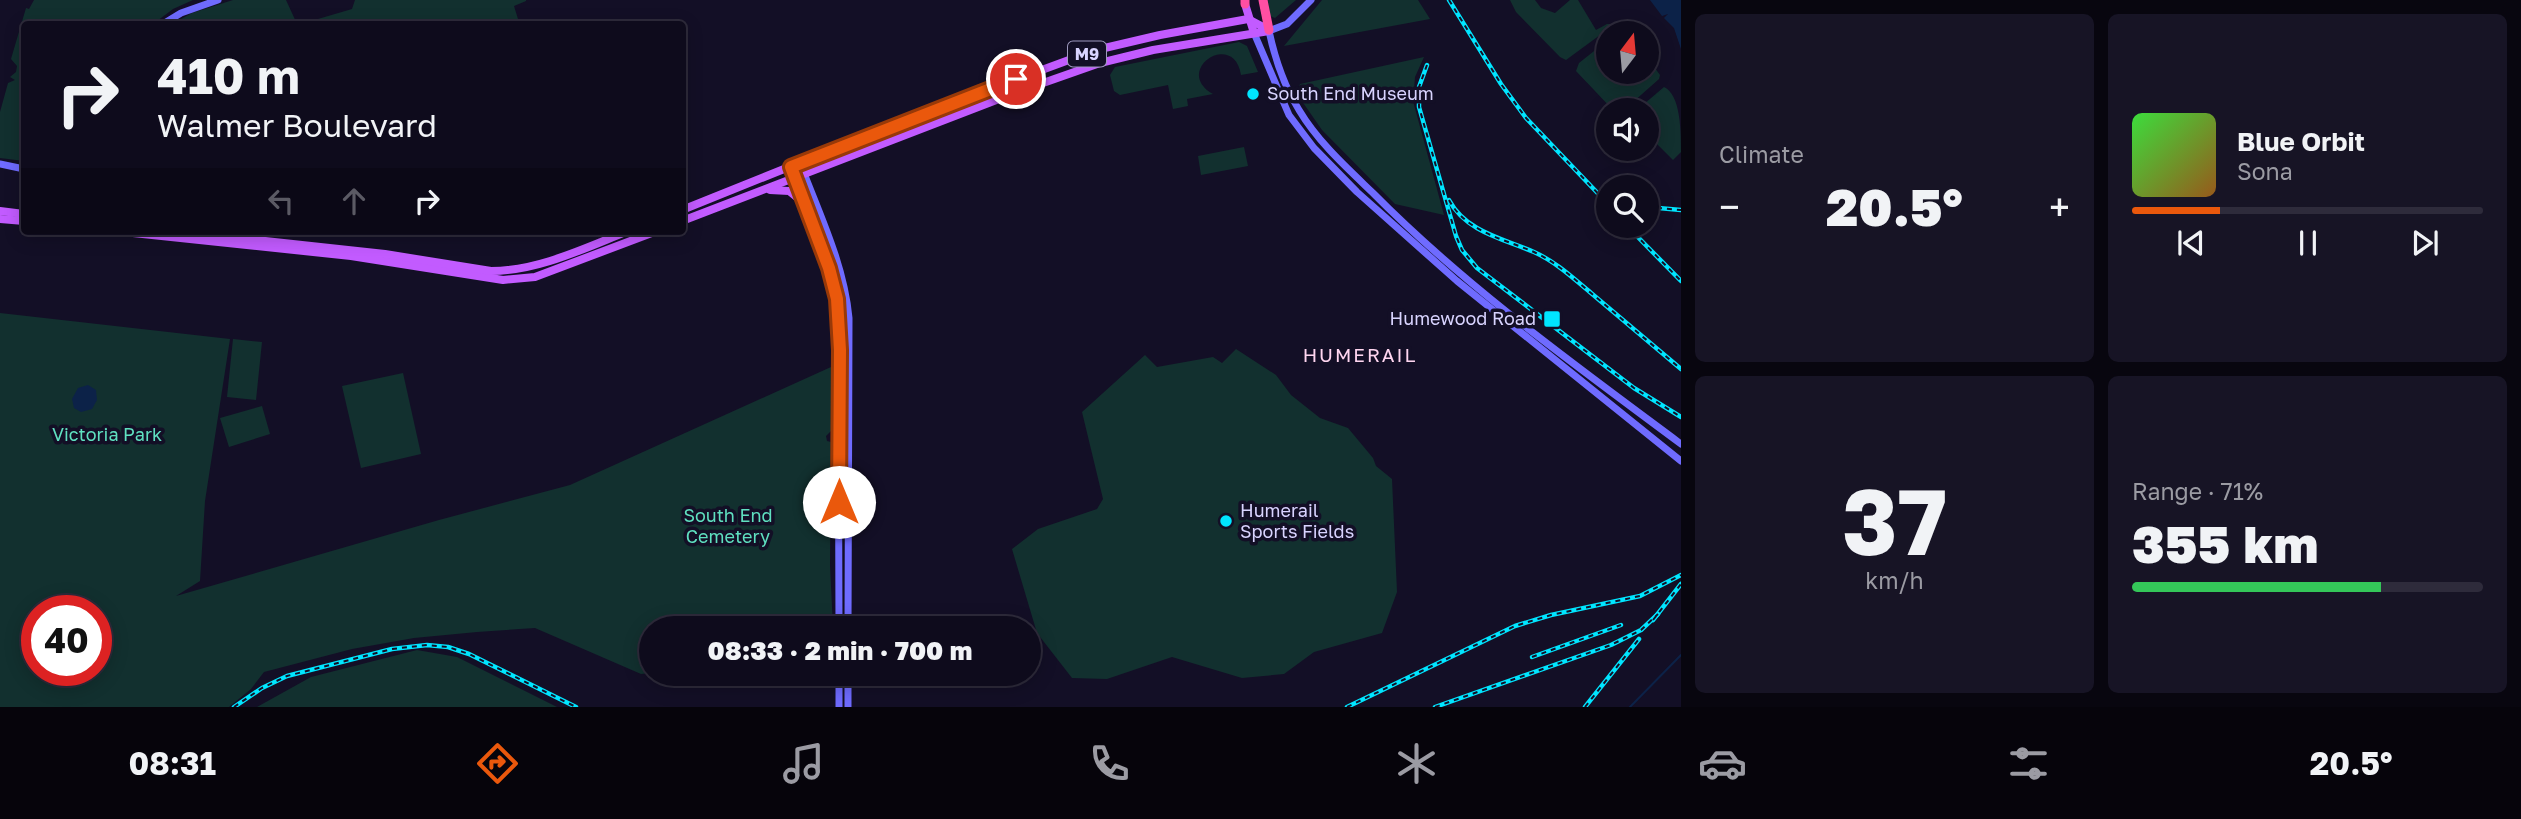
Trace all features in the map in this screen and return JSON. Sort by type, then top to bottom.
[{"type":"highway","points":[[1263,0],[1269,30]]},
{"type":"main road","points":[[168,21],[181,13],[218,0]]},
{"type":"main road","points":[[1248,19],[1269,30],[1287,24],[1311,0]]},
{"type":"main road","points":[[1244,1],[1248,19],[1289,115],[1314,148],[1357,192],[1457,281],[1681,461]]},
{"type":"main road","name":"M9","points":[[686,208],[906,120],[1096,50],[1248,19]]},
{"type":"main road","points":[[1269,30],[1278,65],[1298,110],[1323,143],[1353,174],[1399,219],[1468,278],[1556,350],[1681,444]]},
{"type":"main road","name":"M9","points":[[686,220],[1100,63],[1153,50],[1269,30]]},
{"type":"main road","points":[[800,163],[840,268],[848,308],[848,616]]},
{"type":"main road","points":[[0,164],[21,168]]},
{"type":"main road","points":[[791,167],[829,268],[838,309],[839,616]]},
{"type":"main road","points":[[762,191],[785,190],[804,203]]},
{"type":"main road","points":[[0,211],[21,214]]},
{"type":"main road","points":[[0,219],[21,221]]},
{"type":"main road","points":[[152,235],[351,256],[503,280],[535,277],[646,235]]},
{"type":"main road","points":[[209,235],[386,254],[499,271],[527,267],[617,235]]},
{"type":"main road","points":[[839,686],[839,704]]},
{"type":"main road","points":[[848,686],[848,704]]},
{"type":"green space","points":[[34,0],[193,0],[173,9],[157,21],[22,21],[26,8],[29,9]]},
{"type":"green space","points":[[233,0],[286,0],[296,21],[177,21],[192,13]]},
{"type":"green space","points":[[355,0],[526,0],[514,6],[518,19],[505,21],[311,21],[352,9]]},
{"type":"green space","points":[[1268,0],[1296,0],[1275,18],[1270,16]]},
{"type":"green space","points":[[1322,0],[1418,0],[1430,19],[1284,46]]},
{"type":"green space","points":[[1510,0],[1535,0],[1541,8],[1555,13],[1570,0],[1578,0],[1596,30],[1596,38],[1566,60],[1516,12]]},
{"type":"green space","points":[[21,25],[21,161],[0,158],[0,112],[8,83],[15,80],[10,77],[16,72],[17,66],[11,59]]},
{"type":"green space","points":[[1239,42],[1247,46],[1258,72],[1241,75],[1236,62],[1228,55],[1218,54],[1209,58],[1202,65],[1199,74],[1202,84],[1213,94],[1187,99],[1188,106],[1173,109],[1168,85],[1120,95],[1114,91],[1110,75],[1115,67]]},
{"type":"green space","points":[[1596,50],[1596,84],[1653,84],[1638,98],[1602,98],[1576,71],[1579,63]]},
{"type":"green space","points":[[1424,57],[1415,77],[1413,101],[1444,215],[1395,204],[1322,130],[1297,94],[1300,84]]},
{"type":"green space","points":[[1664,87],[1670,91],[1677,106],[1681,152],[1673,160],[1659,146],[1659,98],[1651,98]]},
{"type":"green space","points":[[1244,147],[1248,166],[1201,175],[1198,156]]},
{"type":"green space","name":"South End Cemetery","points":[[0,313],[230,339],[205,501],[200,581],[176,596],[570,485],[831,367],[831,431],[826,436],[827,441],[831,442],[832,616],[639,616],[639,673],[535,628],[414,638],[352,649],[264,672],[251,689],[229,707],[0,707]]},
{"type":"green space","points":[[233,339],[262,342],[256,400],[227,397]]},
{"type":"green space","name":"Humerail Sports Fields","points":[[1236,349],[1276,375],[1291,395],[1320,418],[1348,428],[1373,458],[1376,466],[1392,479],[1397,592],[1382,633],[1314,652],[1284,674],[1242,678],[1172,657],[1107,679],[1072,678],[1041,638],[1041,616],[1032,616],[1012,549],[1038,529],[1097,509],[1103,499],[1082,412],[1145,355],[1157,367],[1213,357],[1222,363]]},
{"type":"green space","points":[[403,373],[421,454],[361,468],[342,386]]},
{"type":"green space","points":[[262,406],[270,434],[229,447],[220,418]]},
{"type":"green space","points":[[417,650],[457,657],[557,707],[257,707],[311,677]]},
{"type":"water","points":[[1650,0],[1681,0],[1681,49],[1674,28],[1664,18],[1668,14],[1662,16]]},
{"type":"water","points":[[88,385],[96,390],[97,400],[92,409],[81,412],[74,408],[72,399],[78,388]]},
{"type":"waterway","points":[[1630,707],[1681,655]]},
{"type":"railway","points":[[1449,0],[1501,84],[1526,118],[1596,191]]},
{"type":"railway","points":[[1427,65],[1419,87],[1419,107],[1462,250],[1477,268],[1634,388],[1681,417]]},
{"type":"railway","points":[[1449,200],[1456,211],[1475,227],[1534,252],[1557,265],[1681,369]]},
{"type":"railway","points":[[1659,208],[1681,210]]},
{"type":"railway","points":[[1639,238],[1681,281]]},
{"type":"railway","points":[[1347,707],[1515,626],[1551,615],[1640,596],[1681,575]]},
{"type":"railway","points":[[1653,620],[1681,584]]},
{"type":"railway","points":[[1435,707],[1611,645],[1641,630],[1658,614]]},
{"type":"railway","points":[[1532,657],[1621,625]]},
{"type":"railway","points":[[1585,707],[1639,639]]},
{"type":"railway","points":[[234,707],[262,688],[287,676],[392,649],[427,645],[448,647],[469,654],[576,707]]},
{"type":"place","name":"South End Museum","points":[[1253,94]]},
{"type":"place","name":"Humewood Road","points":[[1552,319]]},
{"type":"place","name":"Humerail Sports Fields","points":[[1226,521]]},
{"type":"district","name":"HUMERAIL","points":[[1360,355]]},
{"type":"route","points":[[839,502],[840,350],[835,285],[791,167],[1016,79]]},
{"type":"park label","name":"Victoria Park","points":[[107,435]]}]
